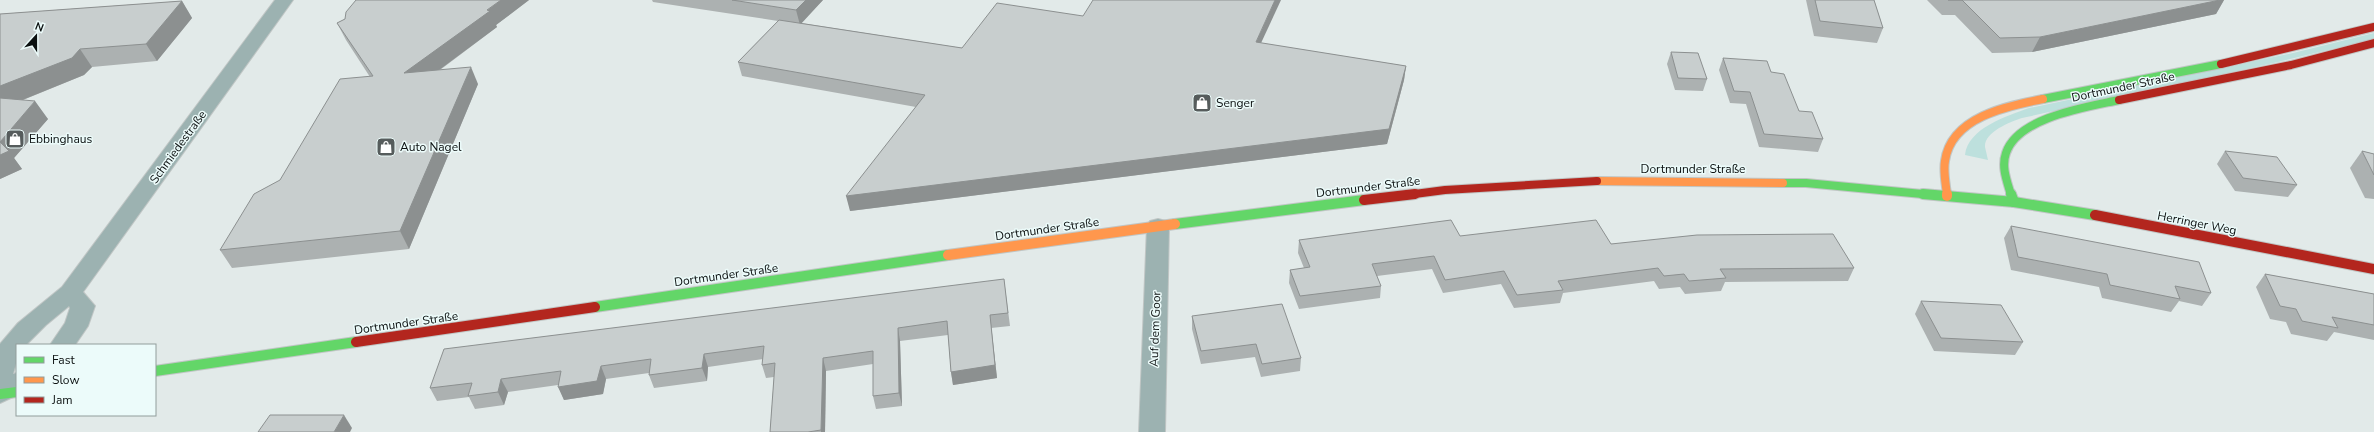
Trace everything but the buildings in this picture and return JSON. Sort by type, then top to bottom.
[{"type":"main road","name":"Dortmunder Straße","points":[[1947,196],[1945,158],[1955,136],[1971,123],[2011,105],[2227,63],[2374,26]]},
{"type":"main road","name":"Dortmunder Straße","points":[[156,371],[1158,226],[1445,190],[1594,181],[1806,182],[2014,202],[2004,169],[2009,144],[2031,125],[2068,111],[2291,65],[2374,43]]},
{"type":"main road","name":"Herringer Weg","points":[[2014,202],[2105,217],[2374,269]]},
{"type":"main road","points":[[0,394],[16,392]]},
{"type":"street","name":"Schmiedestraße","points":[[0,377],[1,362],[24,330],[70,293],[284,0]]},
{"type":"street","name":"Auf dem Goor","points":[[1152,432],[1158,226]]},
{"type":"street","points":[[63,344],[76,326],[83,306],[70,293]]},
{"type":"street","points":[[0,394],[16,383]]},
{"type":"shaded area","points":[[2374,33],[2374,39],[2278,62],[2022,118],[1993,132],[1986,142],[1985,147],[1988,160],[1965,155],[1973,137],[1981,130],[2000,119],[2029,108],[2293,53]]},
{"type":"traffic: fast","points":[[2043,99],[2221,64]]},
{"type":"traffic: fast","points":[[2014,202],[2004,170],[2006,153],[2015,139],[2029,128],[2046,119],[2066,112],[2119,100]]},
{"type":"traffic: fast","points":[[1783,183],[1806,183],[2014,202],[2095,215]]},
{"type":"traffic: fast","points":[[1175,224],[1364,200]]},
{"type":"traffic: fast","points":[[595,307],[948,255]]},
{"type":"traffic: fast","points":[[156,371],[356,342]]},
{"type":"traffic: fast","points":[[0,394],[16,392]]},
{"type":"traffic: slow","points":[[1947,196],[1944,163],[1949,145],[1958,134],[1970,124],[1984,116],[2015,105],[2043,99]]},
{"type":"traffic: slow","points":[[1597,181],[1783,183]]},
{"type":"traffic: slow","points":[[948,255],[1175,224]]},
{"type":"traffic: jam","points":[[2221,64],[2374,27]]},
{"type":"traffic: jam","points":[[2119,100],[2291,65],[2374,43]]},
{"type":"traffic: jam","points":[[1364,200],[1445,190],[1597,181]]},
{"type":"traffic: jam","points":[[2095,215],[2374,269]]},
{"type":"traffic: jam","points":[[356,342],[595,307]]},
{"type":"place","name":"Senger","points":[[1202,103]]},
{"type":"place","name":"Ebbinghaus","points":[[15,139]]},
{"type":"place","name":"Auto Nagel","points":[[386,147]]}]
